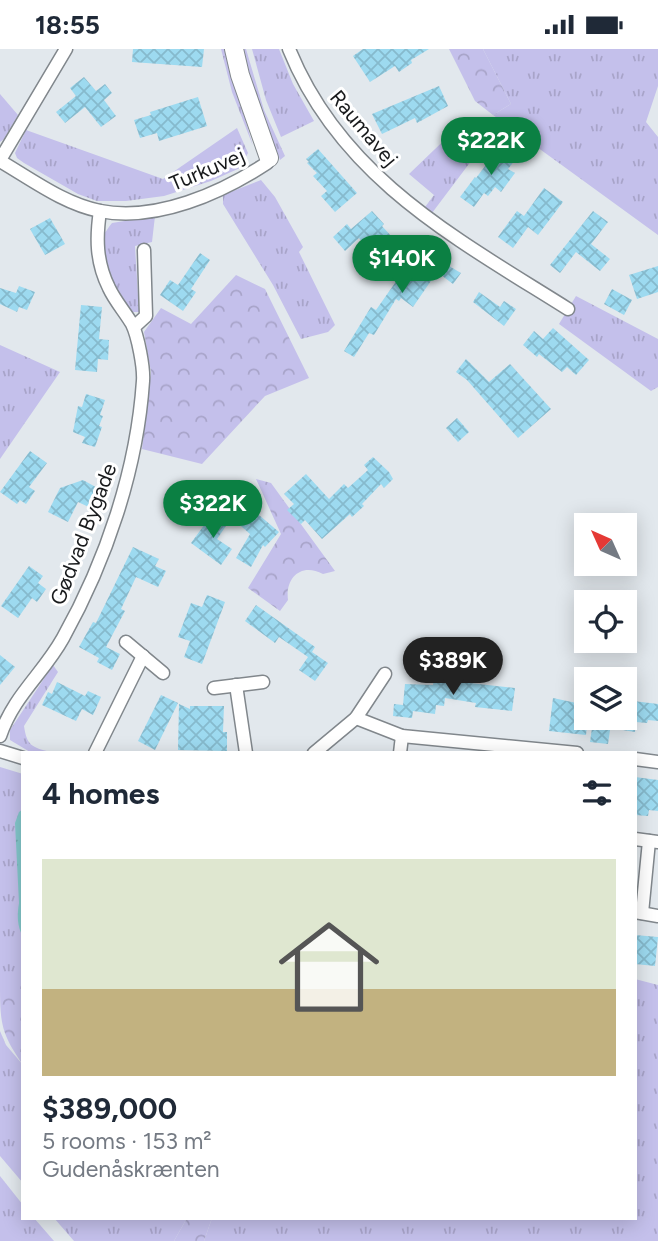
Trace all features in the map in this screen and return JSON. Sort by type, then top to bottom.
[{"type":"street","name":"Turkuvej","points":[[66,49],[0,160],[61,197],[100,211],[134,213],[164,208],[209,195],[253,172],[267,163],[269,158]]},
{"type":"street","points":[[234,49],[240,75],[269,158]]},
{"type":"street","name":"Raumavej","points":[[289,49],[326,117],[391,190],[443,231],[568,309]]},
{"type":"street","name":"Gødvad Bygade","points":[[0,736],[7,714],[62,640],[89,586],[116,513],[131,460],[144,376],[134,327],[109,289],[100,263],[96,239],[100,211]]},
{"type":"street","points":[[134,327],[146,316],[144,250]]},
{"type":"street","points":[[126,642],[163,673]]},
{"type":"street","points":[[96,751],[143,656]]},
{"type":"street","points":[[316,751],[356,718],[386,674]]},
{"type":"street","points":[[214,688],[263,682]]},
{"type":"street","points":[[236,685],[246,751]]},
{"type":"street","points":[[356,718],[402,736],[556,751]]},
{"type":"street","points":[[400,751],[402,736]]},
{"type":"street","points":[[0,751],[21,757]]},
{"type":"street","points":[[637,759],[658,762]]},
{"type":"street","points":[[654,841],[639,913],[658,916]]},
{"type":"green space","points":[[221,49],[225,49],[253,146],[232,92]]},
{"type":"green space","points":[[242,49],[246,49],[264,110],[285,156],[280,160],[249,77]]},
{"type":"green space","points":[[252,49],[279,49],[293,84],[314,121],[281,137],[266,100]]},
{"type":"green space","points":[[449,49],[483,49],[511,104],[493,115],[475,101]]},
{"type":"green space","points":[[483,49],[658,49],[658,86],[646,122],[658,137],[658,235],[493,115],[511,104]]},
{"type":"green space","points":[[0,94],[18,115],[0,142]]},
{"type":"green space","points":[[487,119],[496,128],[432,213],[425,207],[434,195],[409,174],[460,125],[475,136]]},
{"type":"green space","points":[[237,128],[248,153],[240,168],[211,181],[164,196],[126,201],[97,201],[78,194],[24,163],[15,153],[26,130],[163,179]]},
{"type":"green space","points":[[261,180],[275,197],[303,247],[299,252],[335,325],[328,332],[301,339],[273,285],[223,204],[223,195]]},
{"type":"green space","points":[[155,216],[152,242],[135,246],[139,312],[132,312],[107,267],[102,247],[103,238],[112,223]]},
{"type":"green space","points":[[236,275],[265,289],[309,378],[265,396],[202,464],[142,449],[151,372],[144,332],[161,308],[191,324]]},
{"type":"green space","points":[[576,296],[658,339],[658,387],[651,391],[559,324]]},
{"type":"green space","points":[[0,345],[60,372],[0,459]]},
{"type":"green space","points":[[256,479],[271,483],[335,571],[323,574],[308,570],[296,574],[289,585],[288,600],[280,611],[248,588],[281,534]]},
{"type":"green space","points":[[53,665],[58,672],[24,726],[31,745],[46,751],[28,751],[10,740],[10,730]]},
{"type":"green space","points":[[0,767],[21,773],[21,980],[0,980]]},
{"type":"green space","points":[[0,980],[21,980],[21,1062],[6,1035],[0,1006]]},
{"type":"green space","points":[[637,980],[658,985],[658,1241],[204,1241],[211,1220],[637,1220]]},
{"type":"green space","points":[[0,1031],[6,1045],[21,1063],[21,1181],[0,1156]]},
{"type":"green space","points":[[0,1176],[21,1202],[21,1220],[36,1220],[54,1241],[0,1241]]},
{"type":"green space","points":[[56,1220],[186,1220],[174,1241],[74,1241]]},
{"type":"green space","points":[[186,1220],[211,1220],[204,1241],[174,1241]]},
{"type":"water","points":[[21,810],[21,932],[18,920],[15,823]]},
{"type":"building","points":[[133,49],[204,49],[202,67],[132,62]]},
{"type":"building","points":[[363,49],[429,49],[411,60],[412,63],[399,72],[395,66],[370,82],[353,56]]},
{"type":"building","points":[[84,77],[96,91],[105,84],[112,93],[104,100],[116,116],[101,127],[85,107],[65,123],[56,112],[76,96],[70,88]]},
{"type":"building","points":[[439,86],[448,106],[417,123],[415,118],[382,134],[372,114]]},
{"type":"building","points":[[198,97],[207,126],[159,141],[157,133],[140,138],[134,120],[151,115],[150,112]]},
{"type":"building","points":[[504,145],[519,155],[508,169],[515,173],[501,192],[495,187],[488,196],[484,193],[474,207],[460,197]]},
{"type":"building","points":[[318,149],[357,193],[335,212],[321,196],[327,191],[313,176],[317,173],[307,163],[309,162],[306,159]]},
{"type":"building","points":[[544,188],[563,202],[538,235],[528,227],[513,248],[498,237],[517,211],[524,216]]},
{"type":"building","points":[[372,211],[392,237],[380,248],[370,236],[363,243],[359,238],[345,251],[333,237],[347,224],[351,229]]},
{"type":"building","points":[[593,211],[608,222],[591,244],[610,259],[600,271],[576,252],[560,273],[550,265]]},
{"type":"building","points":[[50,218],[65,244],[45,255],[30,229]]},
{"type":"building","points":[[425,252],[461,273],[453,284],[437,272],[413,307],[401,298],[399,301],[396,299],[374,335],[369,333],[354,357],[344,351],[371,307],[376,310],[409,263],[414,267]]},
{"type":"building","points":[[200,253],[210,260],[191,289],[196,292],[183,311],[160,295],[170,280],[178,285]]},
{"type":"building","points":[[658,266],[658,292],[637,299],[629,275]]},
{"type":"building","points":[[19,286],[35,292],[27,310],[19,307],[17,312],[0,304],[0,288],[16,293]]},
{"type":"building","points":[[612,289],[632,300],[624,315],[604,304]]},
{"type":"building","points":[[479,292],[500,307],[504,301],[516,309],[504,326],[473,302]]},
{"type":"building","points":[[81,305],[102,307],[99,339],[109,340],[108,360],[98,359],[97,372],[75,370]]},
{"type":"building","points":[[553,328],[589,360],[576,375],[567,367],[562,372],[523,345],[534,331],[543,339]]},
{"type":"building","points":[[466,359],[489,382],[510,364],[551,409],[518,438],[467,380],[456,372]]},
{"type":"building","points":[[86,394],[105,400],[100,415],[103,416],[99,426],[102,427],[95,447],[82,443],[85,437],[73,432],[78,406],[82,407]]},
{"type":"building","points":[[457,418],[469,432],[458,442],[446,428]]},
{"type":"building","points":[[30,451],[47,463],[29,487],[35,491],[26,504],[20,500],[17,504],[0,492]]},
{"type":"building","points":[[373,457],[393,479],[384,488],[381,484],[362,504],[364,506],[352,517],[350,514],[322,539],[305,520],[301,524],[287,510],[294,504],[284,494],[306,474],[329,499],[344,484],[348,488],[368,470],[364,465]]},
{"type":"building","points":[[83,480],[103,491],[93,509],[78,502],[68,522],[48,512],[60,488]]},
{"type":"building","points":[[239,498],[279,532],[265,547],[263,545],[251,567],[236,558],[250,534],[225,512],[235,505]]},
{"type":"building","points":[[213,513],[228,523],[217,539],[232,549],[221,565],[191,543]]},
{"type":"building","points":[[133,547],[159,559],[155,566],[166,571],[158,587],[136,577],[121,609],[125,611],[106,647],[120,654],[112,670],[97,662],[99,658],[79,647],[93,622],[96,623]]},
{"type":"building","points":[[29,566],[43,576],[38,583],[46,589],[37,602],[32,598],[18,618],[1,606]]},
{"type":"building","points":[[207,595],[225,602],[202,664],[184,657],[190,641],[178,637],[191,603],[202,607]]},
{"type":"building","points":[[256,605],[315,647],[312,652],[328,663],[315,681],[299,670],[308,657],[279,637],[275,643],[245,621]]},
{"type":"building","points":[[0,655],[15,667],[0,685]]},
{"type":"building","points":[[434,679],[515,688],[512,711],[475,707],[476,703],[445,698],[444,706],[436,705],[435,714],[413,711],[412,718],[393,716],[394,704],[403,705],[405,684],[433,685]]},
{"type":"building","points":[[57,682],[85,696],[88,691],[101,697],[93,715],[82,709],[76,721],[42,705],[48,692],[52,694]]},
{"type":"building","points":[[161,695],[178,703],[155,750],[138,741]]},
{"type":"building","points":[[553,698],[574,702],[574,730],[587,730],[586,735],[549,731]]},
{"type":"building","points":[[637,701],[658,704],[658,721],[648,720],[647,723],[637,722]]},
{"type":"building","points":[[179,704],[190,709],[190,706],[224,706],[223,732],[227,732],[227,751],[178,750]]},
{"type":"building","points":[[592,730],[610,730],[608,744],[590,742]]},
{"type":"building","points":[[637,777],[658,780],[658,811],[649,810],[648,816],[637,815]]},
{"type":"building","points":[[637,935],[658,937],[655,966],[637,964]]}]
